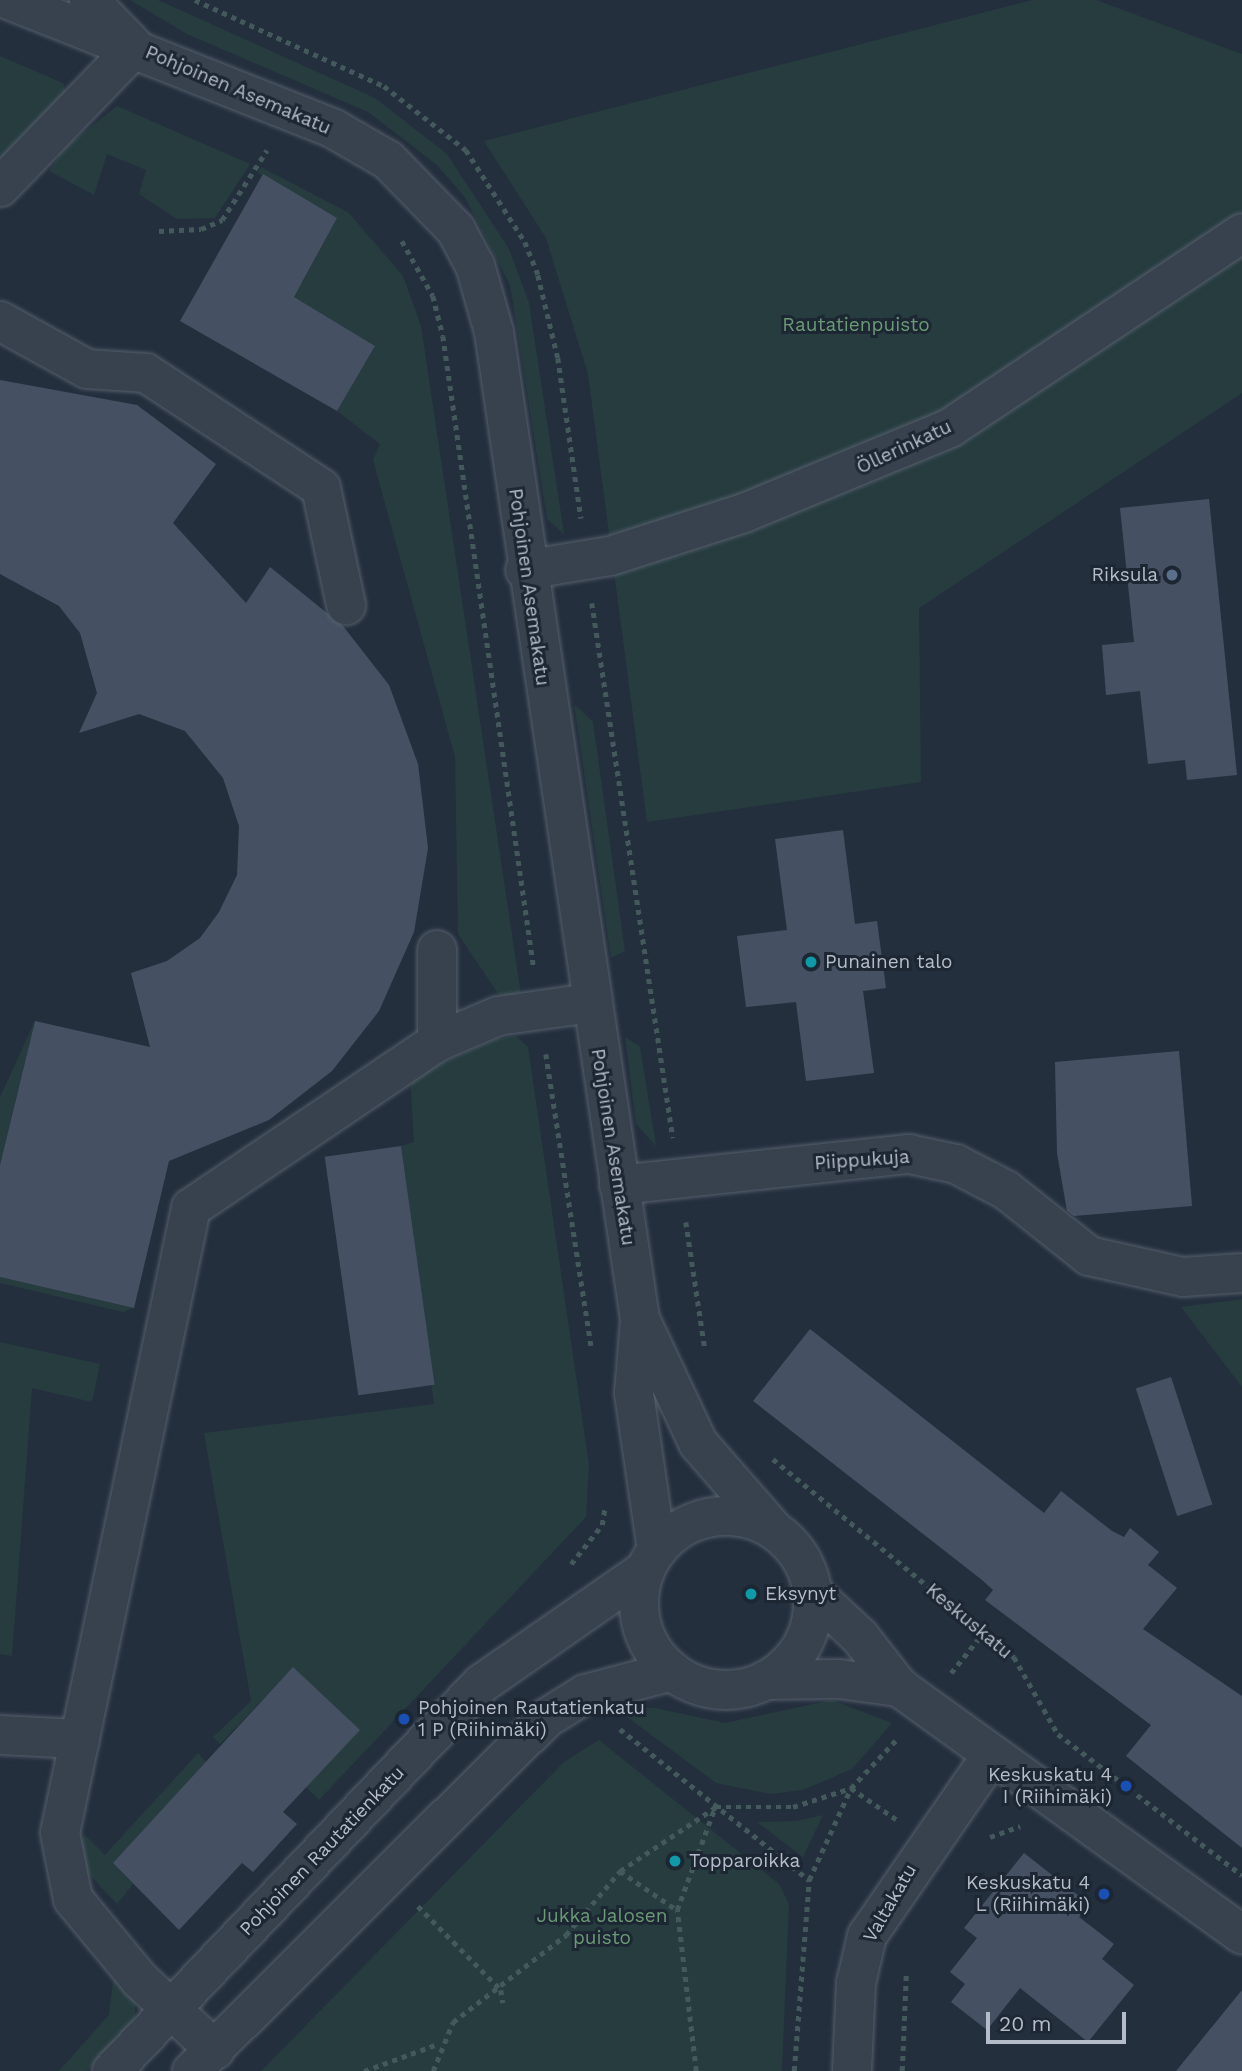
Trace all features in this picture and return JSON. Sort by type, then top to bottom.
[{"type":"street","name":"Pohjoinen Asemakatu","points":[[9,0],[135,47],[388,160],[456,230],[475,265],[495,331],[525,570],[640,1319],[634,1393],[651,1560]]},
{"type":"street","points":[[0,187],[135,47],[89,0]]},
{"type":"street","name":"Öllerinkatu","points":[[525,570],[610,556],[744,513],[950,428],[1242,233]]},
{"type":"street","points":[[0,321],[87,369],[146,373],[321,488],[346,605]]},
{"type":"street","points":[[437,950],[437,1042]]},
{"type":"street","points":[[591,1003],[498,1016],[437,1042],[191,1208],[60,1833],[73,1899],[172,2010],[203,2060],[545,1719],[585,1694],[672,1671]]},
{"type":"street","name":"Piippukuja","points":[[619,1185],[908,1154],[956,1164],[1006,1190],[1089,1256],[1183,1277],[1242,1273]]},
{"type":"street","name":"Pohjoinen Asemakatu","points":[[640,1319],[698,1443],[775,1530]]},
{"type":"street","points":[[911,1697],[839,1679],[766,1681],[718,1689],[672,1671],[653,1651],[642,1624],[651,1560],[699,1520],[725,1516],[775,1530],[793,1548],[813,1592],[860,1637],[911,1697],[990,1758],[1242,1934]]},
{"type":"street","name":"Pohjoinen Rautatienkatu","points":[[112,2071],[481,1684],[651,1560]]},
{"type":"street","points":[[766,1681],[803,1643],[813,1592]]},
{"type":"street","points":[[0,1735],[79,1740]]},
{"type":"street","name":"Valtakatu","points":[[852,2071],[856,1983],[867,1936],[990,1758]]},
{"type":"path","points":[[254,145],[279,155]]},
{"type":"path","points":[[159,231],[201,229],[222,220],[267,150]]},
{"type":"path","points":[[392,229],[433,296],[443,336],[540,1010],[594,1360]]},
{"type":"path","name":"Keskuskatu","points":[[762,1449],[1014,1657],[1058,1734],[1242,1875]]},
{"type":"path","points":[[561,1573],[586,1551],[602,1525],[605,1502]]},
{"type":"path","points":[[794,2071],[809,1880],[851,1788],[911,1697],[984,1632]]},
{"type":"path","points":[[613,1723],[809,1880]]},
{"type":"path","points":[[433,2071],[439,2044],[453,2022],[501,1990],[566,1935],[620,1871],[716,1807],[793,1807],[851,1788]]},
{"type":"path","points":[[696,2071],[677,1910],[716,1807]]},
{"type":"path","points":[[620,1871],[677,1910]]},
{"type":"path","points":[[410,1898],[501,1990],[503,2003]]},
{"type":"path","points":[[902,2071],[908,1965]]},
{"type":"path","points":[[363,2071],[439,2044]]},
{"type":"green space","points":[[130,0],[158,0],[375,98],[447,154],[509,249],[529,303],[564,534],[547,519],[510,285],[464,196],[437,165],[368,112],[187,34]]},
{"type":"green space","name":"Rautatienpuisto","points":[[1033,0],[1096,0],[1242,54],[1242,393],[919,608],[921,782],[647,822],[588,374],[546,238],[484,141]]},
{"type":"green space","points":[[0,56],[63,83],[66,92],[0,159]]},
{"type":"green space","points":[[117,106],[250,164],[215,218],[177,219],[139,194],[146,170],[107,154],[94,195],[49,171],[65,147]]},
{"type":"green space","points":[[261,167],[349,213],[403,276],[421,326],[521,995],[499,995],[458,934],[455,757],[373,460],[380,444],[337,411],[375,346],[284,291],[302,283],[337,218],[258,173]]},
{"type":"green space","points":[[574,704],[593,722],[625,951],[611,958]]},
{"type":"green space","points":[[35,1021],[0,1165],[0,1097]]},
{"type":"green space","points":[[516,1036],[528,1047],[589,1465],[586,1517],[319,1800],[306,1787],[293,1668],[220,1744],[213,1737],[251,1701],[204,1433],[434,1404],[401,1146],[414,1142],[410,1077],[495,1039]]},
{"type":"green space","points":[[625,1037],[640,1047],[656,1146],[636,1124]]},
{"type":"green space","points":[[0,1277],[134,1308],[123,1312],[0,1283]]},
{"type":"green space","points":[[1242,1299],[1242,1387],[1181,1307]]},
{"type":"green space","points":[[0,1342],[100,1364],[92,1402],[32,1388],[12,1656],[0,1654]]},
{"type":"green space","points":[[832,1700],[892,1723],[852,1769],[803,1790],[770,1794],[716,1783],[615,1708],[655,1708],[725,1723]]},
{"type":"green space","name":"Jukka Jalosen puisto","points":[[599,1740],[779,1884],[789,1904],[782,2071],[261,2071],[564,1762]]},
{"type":"green space","points":[[198,1753],[208,1764],[113,1863],[133,1884],[117,1904],[84,1869],[77,1845],[85,1835],[105,1855]]},
{"type":"green space","points":[[823,1815],[803,1857],[757,1822],[797,1821]]},
{"type":"green space","points":[[113,1981],[124,1981],[135,2001],[135,2021],[87,2071],[59,2071],[109,2015]]},
{"type":"building","points":[[263,174],[337,218],[294,297],[375,346],[337,411],[180,321]]},
{"type":"building","points":[[0,380],[137,405],[216,464],[173,523],[246,603],[270,567],[343,626],[389,685],[418,764],[428,848],[414,932],[379,1011],[332,1071],[269,1120],[169,1161],[134,1308],[0,1277],[0,1165],[35,1021],[150,1047],[131,973],[167,961],[200,938],[219,912],[237,875],[239,826],[223,778],[185,731],[139,714],[79,733],[97,693],[80,633],[59,606],[0,574]]},
{"type":"building","name":"Riksula","points":[[1209,499],[1237,775],[1187,780],[1185,760],[1148,764],[1140,691],[1106,695],[1102,645],[1134,642],[1120,508]]},
{"type":"building","name":"Punainen talo","points":[[843,830],[855,924],[877,921],[886,988],[863,991],[874,1073],[806,1081],[796,1002],[746,1007],[737,936],[787,930],[775,839]]},
{"type":"building","points":[[1179,1051],[1192,1206],[1074,1216],[1067,1211],[1057,1153],[1055,1062]]},
{"type":"building","points":[[401,1146],[435,1385],[358,1395],[325,1157]]},
{"type":"building","points":[[810,1329],[1044,1513],[1061,1491],[1112,1531],[1124,1537],[1130,1528],[1159,1552],[1148,1565],[1177,1588],[1143,1629],[1242,1696],[1242,1848],[1126,1756],[1151,1725],[985,1600],[993,1590],[982,1580],[753,1401]]},
{"type":"building","points":[[1171,1377],[1212,1504],[1177,1516],[1136,1388]]},
{"type":"building","points":[[293,1667],[360,1730],[283,1812],[297,1824],[253,1872],[242,1863],[179,1930],[113,1863]]},
{"type":"building","points":[[1024,1853],[1089,1904],[1079,1917],[1114,1944],[1102,1959],[1134,1985],[1088,2042],[1020,1988],[987,2030],[951,2002],[965,1984],[950,1972],[977,1938],[964,1928]]},
{"type":"building","points":[[1242,1990],[1242,2071],[1176,2071]]},
{"type":"place","name":"Riksula","points":[[1172,575]]},
{"type":"place","name":"Punainen talo","points":[[811,962]]},
{"type":"place","name":"Eksynyt","points":[[751,1594]]},
{"type":"place","name":"Pohjoinen Rautatienkatu 1 P (Riihimäki)","points":[[404,1719]]},
{"type":"place","name":"Keskuskatu 4 I (Riihimäki)","points":[[1126,1786]]},
{"type":"place","name":"Topparoikka","points":[[675,1861]]},
{"type":"place","name":"Keskuskatu 4 L (Riihimäki)","points":[[1104,1894]]}]
